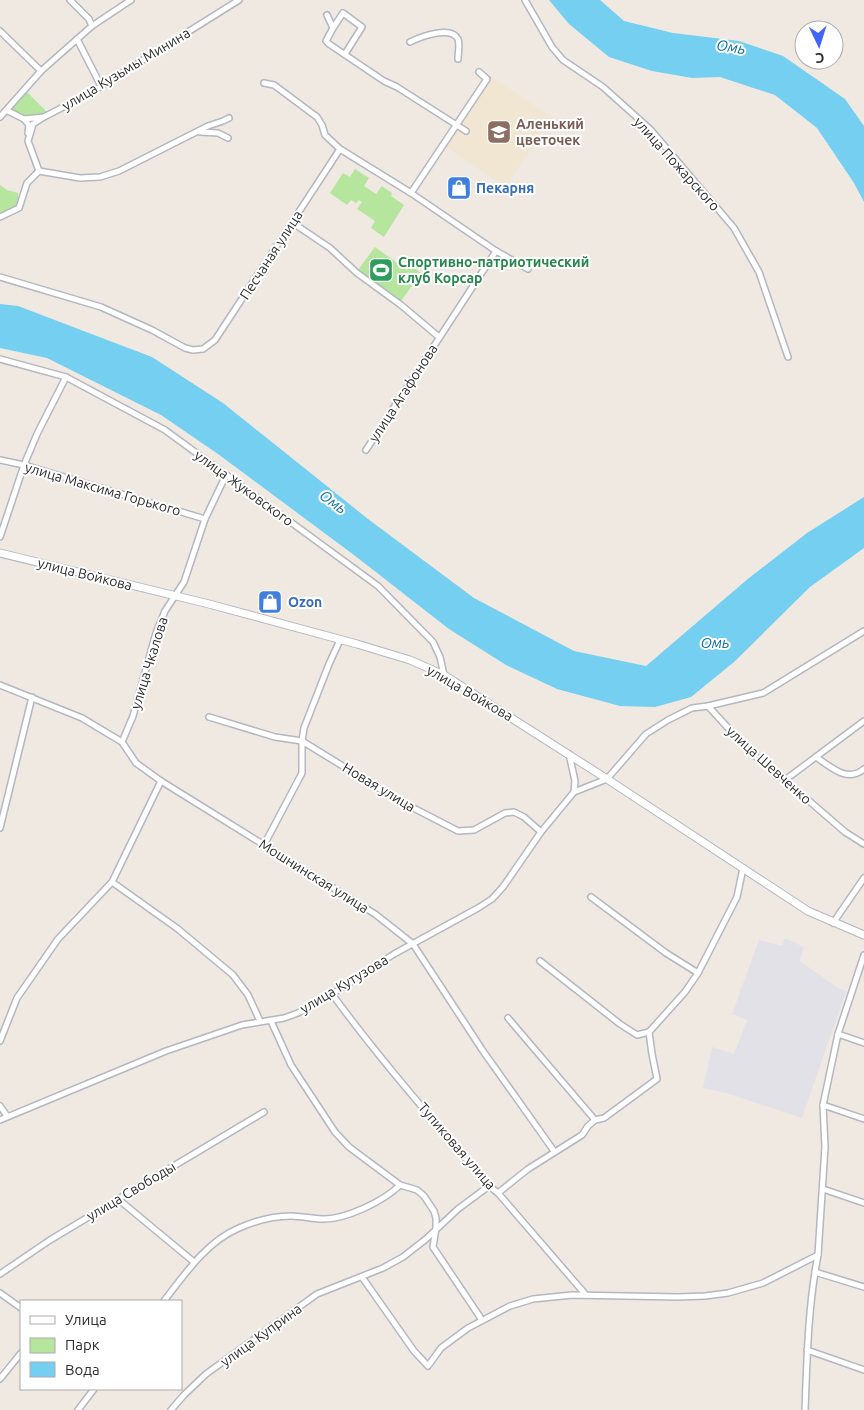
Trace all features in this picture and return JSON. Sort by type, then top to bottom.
[{"type":"main road","name":"улица Войкова","points":[[0,553],[176,596],[340,640],[410,660],[444,675],[569,754],[808,911],[864,935]]},
{"type":"street","points":[[70,0],[89,19],[92,26]]},
{"type":"street","points":[[0,117],[41,71],[92,26],[131,0]]},
{"type":"street","name":"улица Кузьмы Минина","points":[[24,119],[44,117],[101,86],[239,0]]},
{"type":"street","name":"улица Пожарского","points":[[525,0],[552,46],[563,60],[603,87],[651,130],[734,228],[759,272],[788,357]]},
{"type":"street","points":[[345,54],[362,26],[343,13],[326,41],[384,81],[466,131]]},
{"type":"street","points":[[327,15],[333,28]]},
{"type":"street","points":[[0,31],[41,71]]},
{"type":"street","points":[[410,42],[424,35],[447,32],[456,36],[459,42],[458,59]]},
{"type":"street","points":[[77,39],[101,86]]},
{"type":"street","points":[[411,193],[487,79],[479,72]]},
{"type":"street","points":[[264,83],[274,86],[316,117],[322,125],[325,135],[340,149],[411,193],[496,251],[528,269]]},
{"type":"street","points":[[8,110],[24,119],[29,125],[28,142],[39,171]]},
{"type":"street","points":[[28,142],[33,124],[44,117]]},
{"type":"street","points":[[39,171],[80,178],[100,177],[118,171],[229,118]]},
{"type":"street","points":[[199,132],[218,133],[228,138]]},
{"type":"street","name":"Песчаная улица","points":[[0,277],[101,307],[152,330],[185,348],[203,350],[215,340],[340,149]]},
{"type":"street","points":[[0,217],[19,208],[26,183],[39,171]]},
{"type":"street","name":"улица Агафонова","points":[[293,223],[330,248],[357,274],[401,305],[439,337]]},
{"type":"street","name":"улица Агафонова","points":[[366,450],[496,251]]},
{"type":"street","name":"улица Жуковского","points":[[0,359],[66,377],[164,430],[378,586],[433,642],[440,657],[444,675]]},
{"type":"street","points":[[0,537],[24,465],[37,434],[66,377]]},
{"type":"street","name":"улица Максима Горького","points":[[0,460],[24,465],[205,519]]},
{"type":"street","name":"улица Чкалова","points":[[122,742],[133,716],[156,633],[165,611],[184,582],[205,519],[226,475]]},
{"type":"street","points":[[607,779],[646,734],[668,720],[692,708],[763,693],[864,631]]},
{"type":"street","points":[[264,845],[302,774],[304,728],[328,664],[340,640]]},
{"type":"street","name":"Мошнинская улица","points":[[0,685],[82,718],[122,742],[136,763],[161,781],[375,914],[413,944],[483,1051],[554,1151]]},
{"type":"street","points":[[0,828],[32,697]]},
{"type":"street","name":"улица Шевченко","points":[[708,706],[750,752],[845,832],[864,844]]},
{"type":"street","name":"Новая улица","points":[[209,717],[275,737],[302,741],[398,800],[458,831],[474,830],[505,813],[514,812],[524,817],[541,832]]},
{"type":"street","points":[[785,780],[864,721]]},
{"type":"street","points":[[569,754],[575,781],[574,792]]},
{"type":"street","points":[[816,757],[844,775],[858,774],[864,769]]},
{"type":"street","name":"улица Кутузова","points":[[0,1120],[166,1051],[242,1025],[260,1021],[271,1021],[298,1013],[332,994],[394,954],[492,899],[503,887],[541,832],[574,792],[607,779]]},
{"type":"street","points":[[0,1041],[17,998],[27,983],[58,939],[112,882],[161,781]]},
{"type":"street","points":[[540,961],[620,1024],[637,1035],[649,1032],[685,992],[698,973],[737,896],[743,868]]},
{"type":"street","points":[[833,923],[864,878]]},
{"type":"street","points":[[112,882],[178,929],[233,975],[248,995],[260,1021]]},
{"type":"street","points":[[591,897],[666,953],[698,973]]},
{"type":"street","points":[[805,1410],[808,1350],[823,1189],[825,1147],[823,1105],[838,1034],[864,955]]},
{"type":"street","name":"Тупиковая улица","points":[[332,994],[366,1040],[489,1186],[498,1193],[586,1295]]},
{"type":"street","points":[[508,1018],[595,1120]]},
{"type":"street","points":[[271,1021],[291,1066],[335,1132],[349,1147],[400,1185],[417,1190],[424,1196],[434,1211],[436,1228],[433,1247],[482,1320]]},
{"type":"street","points":[[498,1193],[528,1168],[582,1135],[595,1120],[604,1118],[658,1079],[649,1032]]},
{"type":"street","points":[[838,1034],[864,1043]]},
{"type":"street","points":[[823,1105],[864,1119]]},
{"type":"street","points":[[0,1106],[7,1116]]},
{"type":"street","name":"улица Свободы","points":[[0,1274],[50,1240],[264,1112]]},
{"type":"street","points":[[165,1300],[194,1262],[212,1245],[239,1228],[279,1217],[334,1218],[382,1201],[400,1185]]},
{"type":"street","name":"улица Куприна","points":[[171,1410],[189,1389],[206,1374],[317,1294],[383,1268],[403,1257],[489,1186]]},
{"type":"street","points":[[823,1189],[864,1203]]},
{"type":"street","points":[[118,1199],[194,1262]]},
{"type":"street","points":[[362,1277],[410,1346],[428,1366],[441,1348],[450,1340],[482,1320],[510,1306],[533,1299],[548,1296],[705,1296],[728,1293],[763,1283],[818,1255]]},
{"type":"street","points":[[815,1272],[864,1287]]},
{"type":"street","points":[[0,1293],[20,1307]]},
{"type":"street","points":[[808,1350],[864,1370]]},
{"type":"street","points":[[0,1379],[20,1354]]},
{"type":"street","points":[[78,1410],[93,1390]]},
{"type":"shaded area","name":"Аленький цветочек","points":[[492,77],[553,118],[505,187],[445,146]]},
{"type":"shaded area","points":[[785,938],[804,947],[800,961],[838,988],[846,991],[802,1118],[726,1093],[703,1088],[712,1047],[734,1054],[747,1020],[732,1014],[759,940],[782,946]]},
{"type":"green space","points":[[26,91],[48,113],[33,118],[9,110]]},
{"type":"green space","points":[[355,169],[369,178],[364,186],[376,194],[382,186],[392,193],[391,196],[404,205],[384,237],[371,228],[375,221],[357,209],[362,202],[359,200],[356,203],[351,200],[347,205],[330,193],[343,173],[350,177]]},
{"type":"green space","points":[[0,185],[7,190],[18,193],[18,207],[0,215]]},
{"type":"green space","points":[[375,247],[407,270],[411,265],[421,273],[401,301],[358,270]]},
{"type":"water","name":"Омь","points":[[549,0],[600,0],[624,21],[673,33],[739,41],[783,56],[794,64],[794,70],[803,70],[845,99],[864,126],[864,202],[854,183],[817,128],[775,95],[720,77],[692,78],[652,71],[609,57],[569,24]]},
{"type":"water","name":"Омь","points":[[0,304],[18,306],[152,357],[223,403],[368,519],[474,598],[574,651],[646,666],[749,578],[807,533],[864,497],[864,548],[810,587],[734,662],[691,697],[655,707],[620,706],[557,689],[506,665],[449,629],[354,555],[218,454],[161,415],[47,358],[0,348]]},
{"type":"place","name":"Аленький цветочек","points":[[499,132]]},
{"type":"place","name":"Пекарня","points":[[459,188]]},
{"type":"place","name":"Спортивно-патриотический клуб Корсар","points":[[381,270]]},
{"type":"place","name":"Ozon","points":[[270,602]]}]
